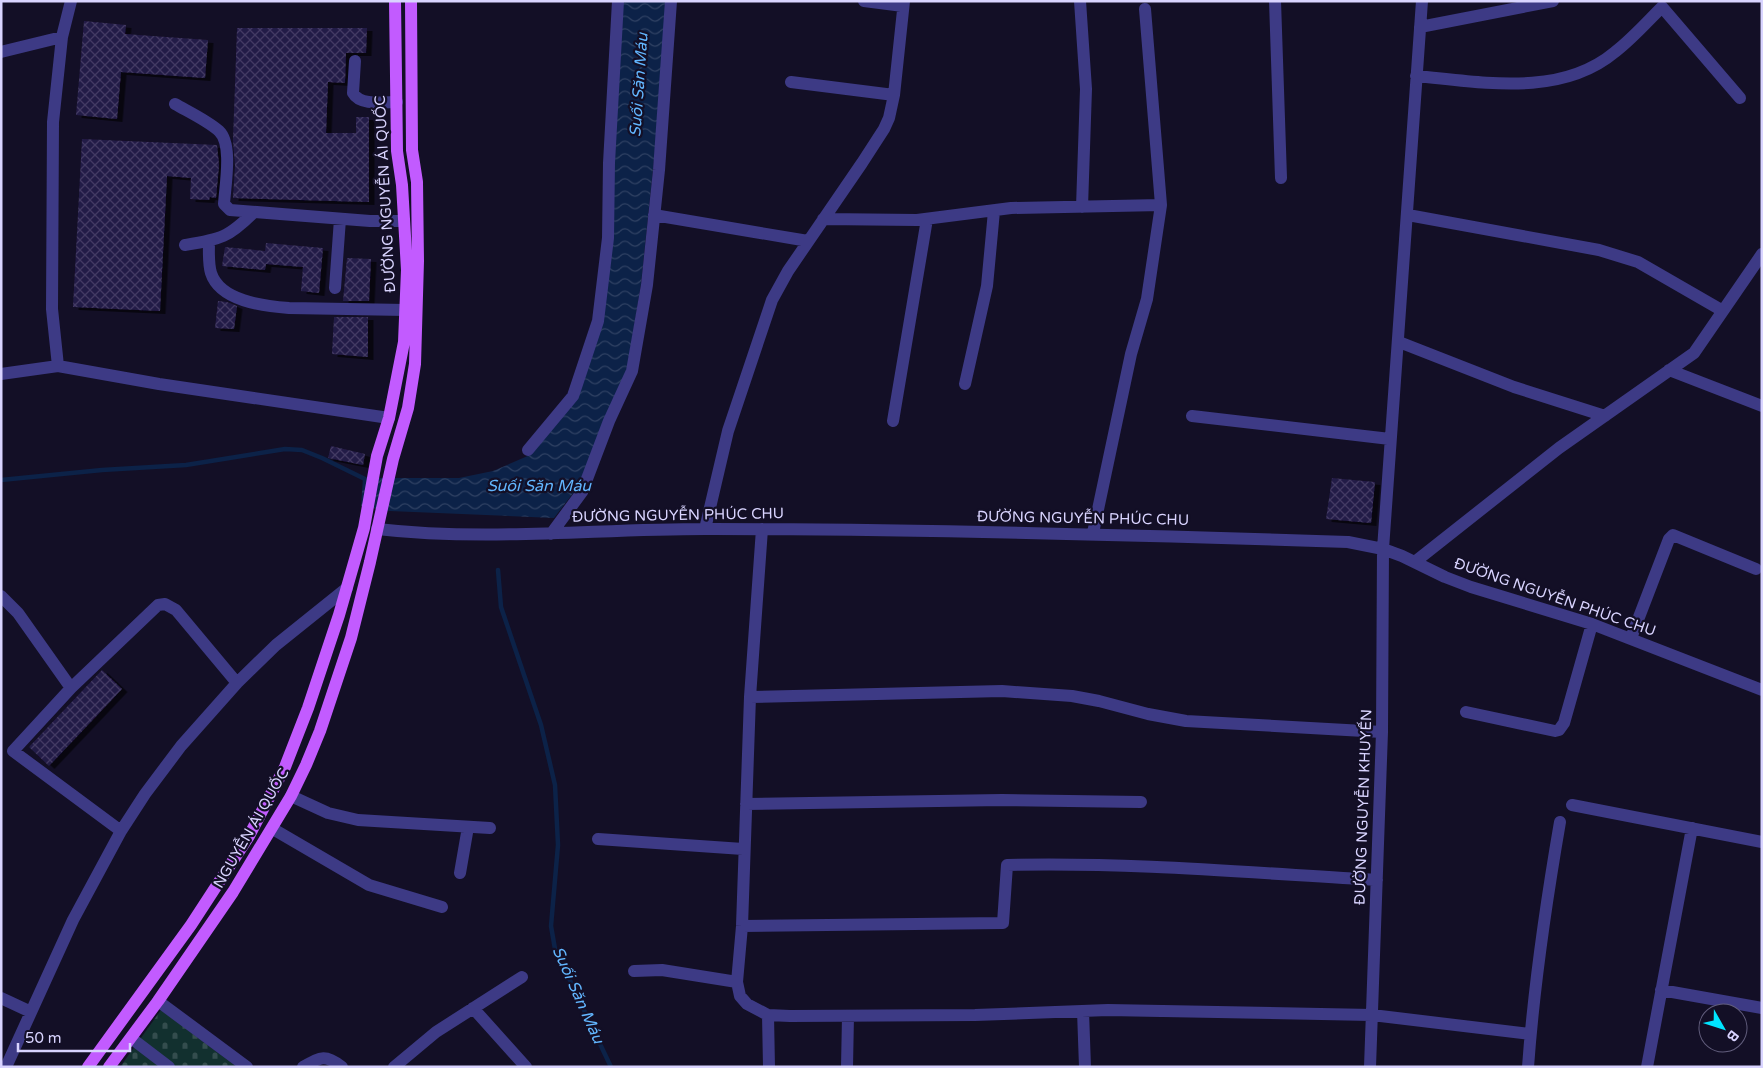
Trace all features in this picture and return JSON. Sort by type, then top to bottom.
[{"type":"main road","name":"ĐƯỜNG NGUYỄN ÁI QUỐC","points":[[347,588],[365,522],[378,456],[389,418],[402,357],[406,310],[407,270],[402,185],[397,151],[395,1]]},
{"type":"main road","name":"ĐƯỜNG NGUYỄN ÁI QUỐC","points":[[373,549],[393,458],[408,408],[415,364],[418,260],[417,182],[412,150],[411,1]]},
{"type":"main road","points":[[397,108],[412,107]]},
{"type":"main road","points":[[365,522],[379,524]]},
{"type":"main road","name":"NGUYỄN ÁI QUỐC","points":[[109,1067],[158,1001],[233,892],[292,796],[333,694],[351,638],[373,549]]},
{"type":"main road","name":"NGUYỄN ÁI QUỐC","points":[[88,1067],[191,925],[249,836],[285,767],[340,615],[347,588]]},
{"type":"street","points":[[58,366],[52,309],[53,122],[62,37],[71,1]]},
{"type":"street","points":[[528,450],[573,396],[598,321],[608,238],[609,163],[618,1]]},
{"type":"street","points":[[551,534],[582,492],[609,421],[632,371],[647,285],[672,1]]},
{"type":"street","points":[[704,529],[728,431],[772,300],[808,241],[884,129],[889,118],[894,95],[904,4],[864,1]]},
{"type":"street","points":[[1080,1],[1086,89],[1082,207]]},
{"type":"street","points":[[1275,1],[1281,178]]},
{"type":"street","name":"ĐƯỜNG NGUYỄN KHUYẾN","points":[[1370,1067],[1382,732],[1383,549],[1422,1]]},
{"type":"street","points":[[1420,27],[1553,1]]},
{"type":"street","points":[[1416,76],[1497,83],[1562,80],[1589,70],[1615,52],[1662,7],[1740,98]]},
{"type":"street","points":[[1093,534],[1131,354],[1147,299],[1161,205],[1145,9]]},
{"type":"street","points":[[1,52],[62,37]]},
{"type":"street","points":[[354,61],[353,93],[356,98],[397,108]]},
{"type":"street","points":[[790,82],[894,95]]},
{"type":"street","points":[[176,104],[219,132],[225,140],[227,150],[224,204],[230,210],[404,221]]},
{"type":"street","points":[[823,219],[927,219],[1011,208],[1161,205]]},
{"type":"street","points":[[965,384],[987,286],[994,211]]},
{"type":"street","points":[[186,245],[225,237],[239,227],[254,212]]},
{"type":"street","points":[[654,215],[808,241]]},
{"type":"street","points":[[1408,215],[1600,250],[1638,262],[1722,311]]},
{"type":"street","points":[[335,288],[340,218]]},
{"type":"street","points":[[893,421],[927,219]]},
{"type":"street","points":[[209,241],[209,264],[218,287],[246,300],[289,308],[406,310]]},
{"type":"street","points":[[1416,561],[1559,448],[1694,352],[1762,254]]},
{"type":"street","points":[[1399,342],[1514,387],[1605,416]]},
{"type":"street","points":[[1,374],[58,366],[159,384],[389,418]]},
{"type":"street","points":[[1669,370],[1762,406]]},
{"type":"street","points":[[1192,416],[1390,439]]},
{"type":"street","name":"ĐƯỜNG NGUYỄN PHÚC CHU","points":[[379,524],[456,535],[762,529],[1093,534],[1348,542],[1383,549],[1416,561],[1445,577],[1471,587],[1592,624],[1762,690]]},
{"type":"street","points":[[762,529],[750,697],[743,850],[742,926],[737,982],[740,996],[746,1004],[768,1015],[790,1016],[975,1015],[1083,1011],[1372,1015],[1530,1034]]},
{"type":"street","points":[[1631,638],[1669,539],[1673,535],[1756,569]]},
{"type":"street","points":[[6,1067],[73,920],[121,831],[162,770],[237,683],[276,645],[347,588]]},
{"type":"street","points":[[1,596],[18,613],[71,688]]},
{"type":"street","points":[[121,831],[13,751],[71,688],[158,605],[165,604],[176,610],[237,683]]},
{"type":"street","points":[[1466,712],[1556,731],[1560,730],[1564,723],[1592,624]]},
{"type":"street","points":[[750,697],[1002,691],[1072,696],[1186,721],[1382,732]]},
{"type":"street","points":[[292,796],[341,817],[358,820],[490,828]]},
{"type":"street","points":[[746,804],[993,800],[1141,802]]},
{"type":"street","points":[[1572,805],[1762,842]]},
{"type":"street","points":[[1528,1067],[1530,1034],[1547,900],[1560,822]]},
{"type":"street","points":[[460,873],[468,827]]},
{"type":"street","points":[[1647,1067],[1692,828]]},
{"type":"street","points":[[273,829],[370,885],[442,907]]},
{"type":"street","points":[[598,839],[743,850]]},
{"type":"street","points":[[742,926],[1003,923],[1007,865],[1192,870],[1376,880]]},
{"type":"street","points":[[634,971],[662,970],[737,982]]},
{"type":"street","points":[[394,1067],[436,1032],[522,977]]},
{"type":"street","points":[[1662,990],[1762,1008]]},
{"type":"street","points":[[1,998],[31,1012]]},
{"type":"street","points":[[158,1001],[247,1067]]},
{"type":"street","points":[[473,1008],[526,1067]]},
{"type":"street","points":[[1083,1011],[1085,1067]]},
{"type":"street","points":[[768,1015],[769,1067]]},
{"type":"street","points":[[847,1067],[848,1016]]},
{"type":"street","points":[[130,1038],[169,1067]]},
{"type":"street","points":[[303,1067],[324,1057],[330,1058],[342,1067]]},
{"type":"green space","points":[[161,1010],[237,1067],[120,1067]]},
{"type":"water","name":"Suối Săn Máu","points":[[623,1],[666,1],[656,140],[641,284],[627,369],[577,488],[554,518],[390,511],[361,506],[363,478],[459,478],[493,471],[530,455],[578,398],[603,321],[614,172]]},
{"type":"building","points":[[84,21],[126,25],[125,34],[208,40],[205,78],[121,72],[117,119],[76,115]]},
{"type":"building","points":[[237,28],[367,28],[366,53],[346,53],[345,83],[328,82],[326,133],[356,133],[356,117],[369,117],[369,202],[233,198]]},
{"type":"building","points":[[82,139],[217,145],[219,165],[216,198],[210,197],[209,200],[190,199],[191,178],[167,176],[160,311],[73,307]]},
{"type":"building","points":[[266,243],[323,248],[319,293],[301,291],[303,267],[266,264],[265,270],[222,266],[225,247],[265,251]]},
{"type":"building","points":[[347,258],[371,259],[369,301],[343,301]]},
{"type":"building","points":[[218,301],[237,306],[234,329],[215,328]]},
{"type":"building","points":[[334,317],[368,317],[368,357],[332,354]]},
{"type":"building","points":[[331,446],[365,454],[363,465],[328,458]]},
{"type":"building","points":[[1332,478],[1375,482],[1371,523],[1326,519]]},
{"type":"building","points":[[102,670],[122,689],[49,766],[29,747]]},
{"type":"waterway","points":[[1,480],[102,470],[186,465],[285,449],[302,450],[367,480]]},
{"type":"waterway","name":"Suối Săn Máu","points":[[498,570],[501,607],[541,725],[555,785],[558,845],[551,926],[555,949],[611,1067]]}]
